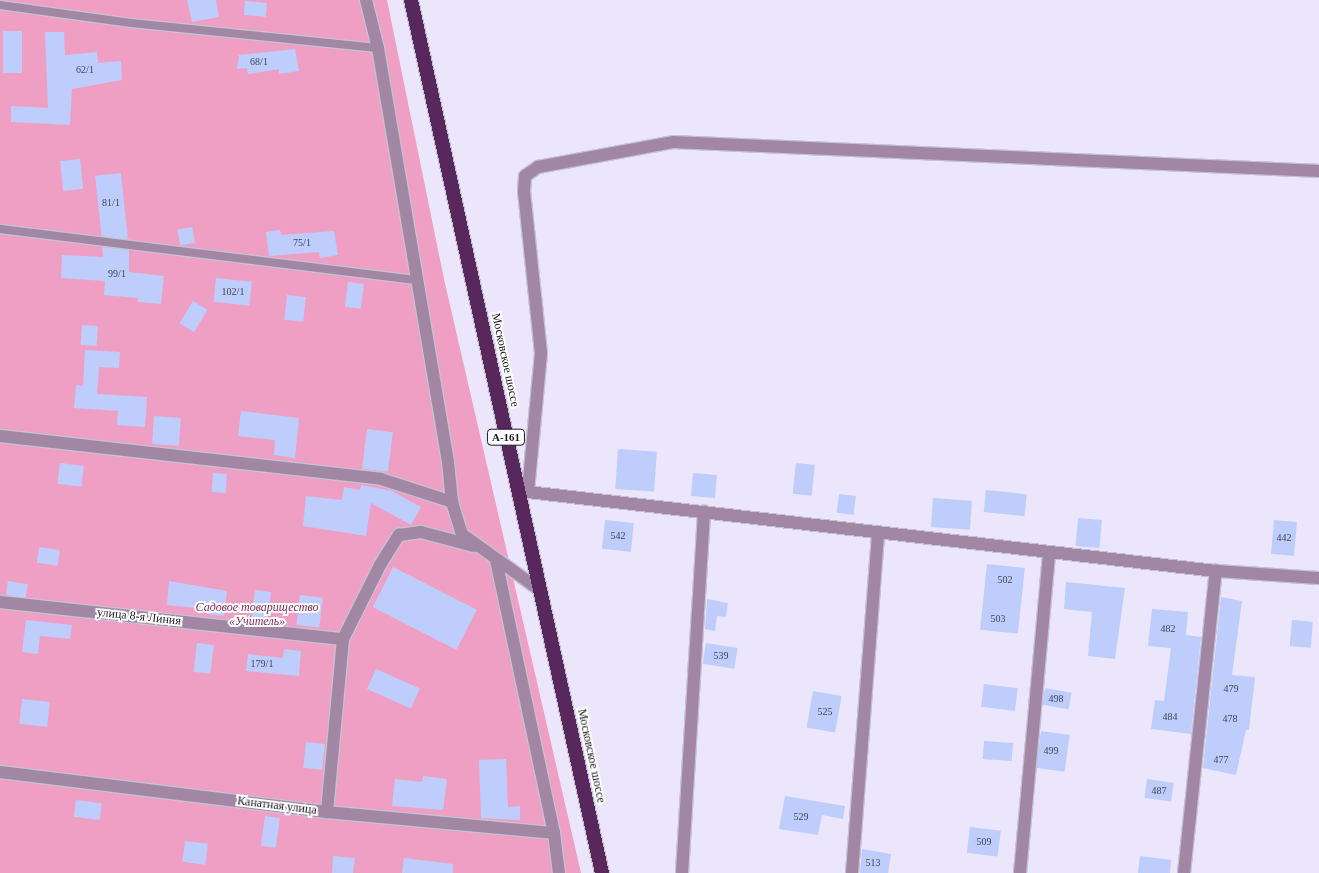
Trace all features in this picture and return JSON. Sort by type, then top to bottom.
[{"type":"highway","name":"Московское шоссе","points":[[411,0],[523,491],[540,590],[602,873]]},
{"type":"street","points":[[366,0],[378,48],[448,462],[452,502],[462,534],[476,546],[540,590]]},
{"type":"street","points":[[1319,171],[673,142],[538,167],[525,176],[524,191],[541,353],[523,491],[1216,571],[1319,578]]},
{"type":"street","points":[[0,436],[381,479],[452,502]]},
{"type":"street","points":[[682,873],[704,512]]},
{"type":"street","points":[[326,812],[343,639],[380,565],[399,535],[420,532],[476,546]]},
{"type":"street","points":[[852,873],[878,532]]},
{"type":"street","points":[[1020,873],[1050,552]]},
{"type":"street","points":[[496,560],[554,833],[559,873]]},
{"type":"street","points":[[1184,873],[1216,571]]},
{"type":"street","name":"улица 8-я Линия","points":[[0,602],[343,639]]},
{"type":"street","name":"Канатная улица","points":[[0,772],[326,812],[554,833]]},
{"type":"lane","points":[[0,5],[131,23],[378,48]]},
{"type":"lane","points":[[0,229],[416,280]]},
{"type":"green space","name":"Садовое товарищество «Учитель»","points":[[0,0],[387,0],[444,279],[581,873],[0,873]]},
{"type":"building","points":[[187,0],[216,0],[219,17],[192,22]]},
{"type":"building","points":[[245,1],[267,3],[266,17],[244,15]]},
{"type":"building","points":[[3,31],[22,31],[22,73],[3,73]]},
{"type":"building","points":[[45,32],[64,32],[65,55],[97,52],[98,63],[121,61],[122,80],[72,89],[70,125],[11,122],[11,106],[48,108]]},
{"type":"building","points":[[295,49],[299,71],[279,74],[279,69],[248,74],[247,68],[237,69],[239,55]]},
{"type":"building","points":[[80,159],[83,189],[63,191],[60,161]]},
{"type":"building","points":[[121,173],[128,239],[102,241],[95,176]]},
{"type":"building","points":[[192,227],[195,243],[180,246],[177,230]]},
{"type":"building","points":[[280,230],[281,235],[334,231],[338,255],[320,258],[319,252],[269,256],[266,232]]},
{"type":"building","points":[[102,247],[129,250],[129,272],[164,276],[161,304],[138,302],[138,298],[104,295],[105,281],[61,278],[62,255],[103,257]]},
{"type":"building","points":[[216,278],[252,282],[249,306],[213,302]]},
{"type":"building","points":[[348,282],[364,284],[361,309],[345,307]]},
{"type":"building","points":[[287,295],[306,297],[303,322],[284,320]]},
{"type":"building","points":[[193,301],[208,310],[194,332],[180,323]]},
{"type":"building","points":[[82,325],[98,326],[97,346],[81,345]]},
{"type":"building","points":[[85,350],[120,352],[119,368],[99,367],[97,394],[147,397],[145,427],[117,425],[118,411],[74,408],[76,385],[83,386]]},
{"type":"building","points":[[241,411],[299,418],[295,458],[274,455],[275,440],[238,436]]},
{"type":"building","points":[[154,416],[181,418],[179,446],[152,444]]},
{"type":"building","points":[[367,429],[393,432],[388,472],[362,469]]},
{"type":"building","points":[[618,449],[657,452],[654,492],[615,489]]},
{"type":"building","points":[[60,463],[84,466],[81,487],[57,484]]},
{"type":"building","points":[[796,463],[815,465],[812,496],[793,494]]},
{"type":"building","points":[[213,473],[227,474],[226,493],[212,492]]},
{"type":"building","points":[[693,473],[717,475],[715,498],[691,496]]},
{"type":"building","points":[[361,485],[392,491],[421,507],[411,525],[371,503],[366,536],[303,526],[306,496],[342,500],[344,487],[360,490]]},
{"type":"building","points":[[986,490],[1027,494],[1024,516],[984,512]]},
{"type":"building","points":[[839,494],[856,496],[854,515],[837,513]]},
{"type":"building","points":[[933,498],[972,501],[970,530],[931,527]]},
{"type":"building","points":[[1078,518],[1102,520],[1099,548],[1076,546]]},
{"type":"building","points":[[605,520],[634,523],[631,552],[602,549]]},
{"type":"building","points":[[1274,520],[1297,522],[1294,556],[1271,554]]},
{"type":"building","points":[[39,547],[60,550],[58,566],[37,563]]},
{"type":"building","points":[[987,564],[1025,568],[1018,634],[980,630]]},
{"type":"building","points":[[393,567],[477,610],[456,650],[373,607]]},
{"type":"building","points":[[8,581],[28,584],[26,598],[6,595]]},
{"type":"building","points":[[169,581],[227,591],[224,616],[207,614],[207,609],[167,605]]},
{"type":"building","points":[[1066,582],[1125,588],[1115,659],[1088,656],[1092,612],[1064,609]]},
{"type":"building","points":[[255,590],[271,592],[267,620],[252,618]]},
{"type":"building","points":[[300,595],[323,598],[319,628],[296,625]]},
{"type":"building","points":[[1221,597],[1242,601],[1232,675],[1255,677],[1249,730],[1246,730],[1236,775],[1203,768]]},
{"type":"building","points":[[707,599],[728,603],[726,617],[717,616],[715,631],[705,629]]},
{"type":"building","points":[[1152,609],[1188,612],[1186,635],[1201,637],[1191,734],[1151,729],[1155,700],[1164,701],[1171,648],[1148,646]]},
{"type":"building","points":[[26,620],[72,625],[70,639],[40,636],[38,654],[22,652]]},
{"type":"building","points":[[1292,620],[1313,622],[1311,648],[1290,646]]},
{"type":"building","points":[[197,643],[214,645],[210,674],[193,672]]},
{"type":"building","points":[[706,643],[738,648],[734,669],[703,664]]},
{"type":"building","points":[[284,649],[301,651],[299,676],[246,671],[248,654],[283,658]]},
{"type":"building","points":[[376,669],[420,689],[411,709],[367,689]]},
{"type":"building","points":[[984,684],[1018,688],[1015,711],[981,707]]},
{"type":"building","points":[[1045,688],[1072,693],[1069,709],[1042,705]]},
{"type":"building","points":[[813,691],[842,696],[835,732],[807,727]]},
{"type":"building","points":[[22,699],[50,702],[47,727],[19,724]]},
{"type":"building","points":[[1041,731],[1070,735],[1065,772],[1036,768]]},
{"type":"building","points":[[984,741],[1013,743],[1012,761],[983,759]]},
{"type":"building","points":[[306,742],[325,744],[322,770],[303,768]]},
{"type":"building","points":[[506,759],[508,807],[520,806],[520,820],[481,818],[479,760]]},
{"type":"building","points":[[423,776],[447,779],[443,810],[392,806],[395,779],[422,782]]},
{"type":"building","points":[[1147,779],[1174,783],[1171,802],[1144,798]]},
{"type":"building","points":[[785,796],[845,806],[843,819],[822,815],[818,835],[779,829]]},
{"type":"building","points":[[76,800],[102,803],[100,820],[74,817]]},
{"type":"building","points":[[265,816],[280,818],[276,848],[261,846]]},
{"type":"building","points":[[970,827],[1001,831],[998,857],[967,853]]},
{"type":"building","points":[[185,841],[208,844],[205,865],[182,862]]},
{"type":"building","points":[[862,849],[891,854],[888,873],[860,873]]},
{"type":"building","points":[[333,856],[355,858],[353,873],[332,873]]},
{"type":"building","points":[[1140,856],[1171,860],[1170,873],[1138,873]]},
{"type":"building","points":[[404,858],[453,864],[453,873],[402,873]]}]
